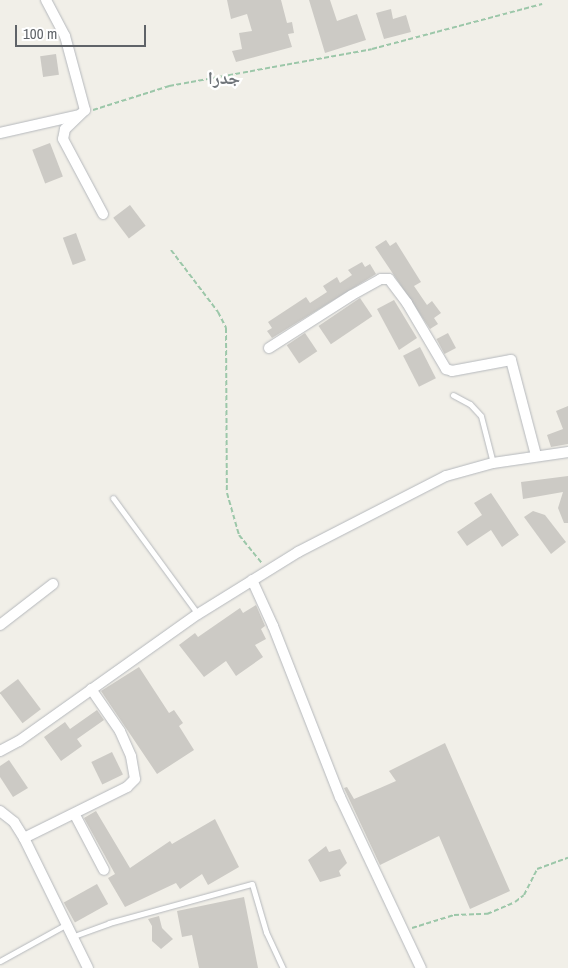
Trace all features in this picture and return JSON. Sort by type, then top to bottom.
[{"type":"street","points":[[46,0],[65,36],[86,110],[65,128],[63,139],[103,214]]},
{"type":"street","points":[[0,132],[80,115]]},
{"type":"street","points":[[269,348],[352,295],[381,279],[388,279],[407,303],[446,369],[452,371],[511,360],[536,455]]},
{"type":"street","points":[[0,751],[19,741],[198,614],[271,568],[430,484],[466,469],[536,455],[568,452]]},
{"type":"street","points":[[252,580],[273,626],[340,797],[421,968]]},
{"type":"street","points":[[0,625],[53,584]]},
{"type":"street","points":[[24,838],[75,815],[127,787],[135,778],[131,756],[120,731],[91,689]]},
{"type":"street","points":[[0,811],[14,822],[24,838],[74,936],[88,968]]},
{"type":"street","points":[[75,815],[104,870]]},
{"type":"lane","points":[[453,395],[470,404],[481,416],[493,463]]},
{"type":"lane","points":[[113,498],[198,614]]},
{"type":"lane","points":[[74,936],[109,923],[252,884],[266,932],[283,968]]},
{"type":"lane","points":[[0,961],[67,923]]},
{"type":"path","points":[[80,115],[169,86],[372,49],[542,4]]},
{"type":"path","points":[[171,250],[218,312],[226,328],[227,493],[243,542],[259,561],[271,568]]},
{"type":"path","points":[[404,929],[436,923],[454,915],[486,914],[500,908],[524,895],[537,869],[568,858]]},
{"type":"building","points":[[227,0],[281,0],[287,23],[292,22],[294,33],[288,34],[292,47],[236,62],[232,51],[242,49],[239,33],[252,31],[247,14],[231,19]]},
{"type":"building","points":[[309,0],[330,0],[337,21],[357,14],[366,40],[325,53]]},
{"type":"building","points":[[391,9],[393,19],[406,15],[411,32],[384,39],[376,13]]},
{"type":"building","points":[[56,54],[59,75],[43,77],[40,56]]},
{"type":"building","points":[[50,143],[63,177],[45,183],[32,150]]},
{"type":"building","points":[[130,205],[146,226],[129,238],[113,218]]},
{"type":"building","points":[[76,233],[86,260],[73,265],[63,238]]},
{"type":"building","points":[[386,240],[390,246],[396,242],[421,282],[414,286],[427,305],[432,301],[441,313],[434,318],[438,324],[430,329],[375,247]]},
{"type":"building","points":[[362,262],[365,267],[370,264],[376,274],[272,338],[267,331],[272,328],[268,322],[306,297],[310,303],[327,292],[323,286],[337,277],[340,283],[352,275],[348,270]]},
{"type":"building","points":[[360,298],[372,316],[331,344],[319,326]]},
{"type":"building","points":[[394,300],[417,338],[399,350],[377,309]]},
{"type":"building","points":[[305,333],[317,351],[299,364],[287,345]]},
{"type":"building","points":[[448,333],[456,348],[445,354],[437,339]]},
{"type":"building","points":[[420,347],[436,378],[419,387],[403,356]]},
{"type":"building","points":[[568,406],[568,444],[551,447],[547,435],[563,429],[556,411]]},
{"type":"building","points":[[568,476],[568,523],[564,523],[558,508],[563,492],[523,499],[521,482]]},
{"type":"building","points":[[491,493],[519,535],[502,547],[491,530],[467,546],[457,532],[482,515],[474,503]]},
{"type":"building","points":[[533,511],[545,515],[566,542],[551,554],[524,517]]},
{"type":"building","points":[[256,605],[265,626],[261,629],[266,639],[255,645],[263,657],[236,676],[226,661],[204,677],[179,645],[195,633],[198,637],[240,608],[243,613]]},
{"type":"building","points":[[139,667],[169,713],[174,710],[183,723],[179,726],[194,750],[157,774],[101,691]]},
{"type":"building","points":[[18,679],[41,709],[23,723],[0,693]]},
{"type":"building","points":[[97,710],[104,720],[77,739],[82,746],[61,761],[44,737],[65,722],[70,729]]},
{"type":"building","points":[[445,743],[510,891],[470,909],[439,836],[380,865],[344,788],[347,787],[354,799],[396,781],[389,771]]},
{"type":"building","points":[[112,752],[123,774],[102,785],[91,762]]},
{"type":"building","points":[[9,760],[28,788],[13,797],[0,777],[0,766]]},
{"type":"building","points":[[96,811],[130,868],[170,841],[172,844],[215,819],[239,867],[208,885],[202,874],[180,889],[176,883],[125,907],[108,878],[115,874],[84,818]]},
{"type":"building","points":[[326,846],[329,852],[340,849],[347,863],[339,871],[341,876],[320,882],[308,860]]},
{"type":"building","points":[[97,884],[108,904],[75,923],[64,902]]},
{"type":"building","points":[[244,897],[258,968],[199,968],[192,935],[182,937],[177,911]]},
{"type":"building","points":[[159,916],[162,928],[173,939],[161,949],[152,941],[152,926],[148,919]]},
{"type":"district","name":"جدرا","points":[[224,78]]}]
